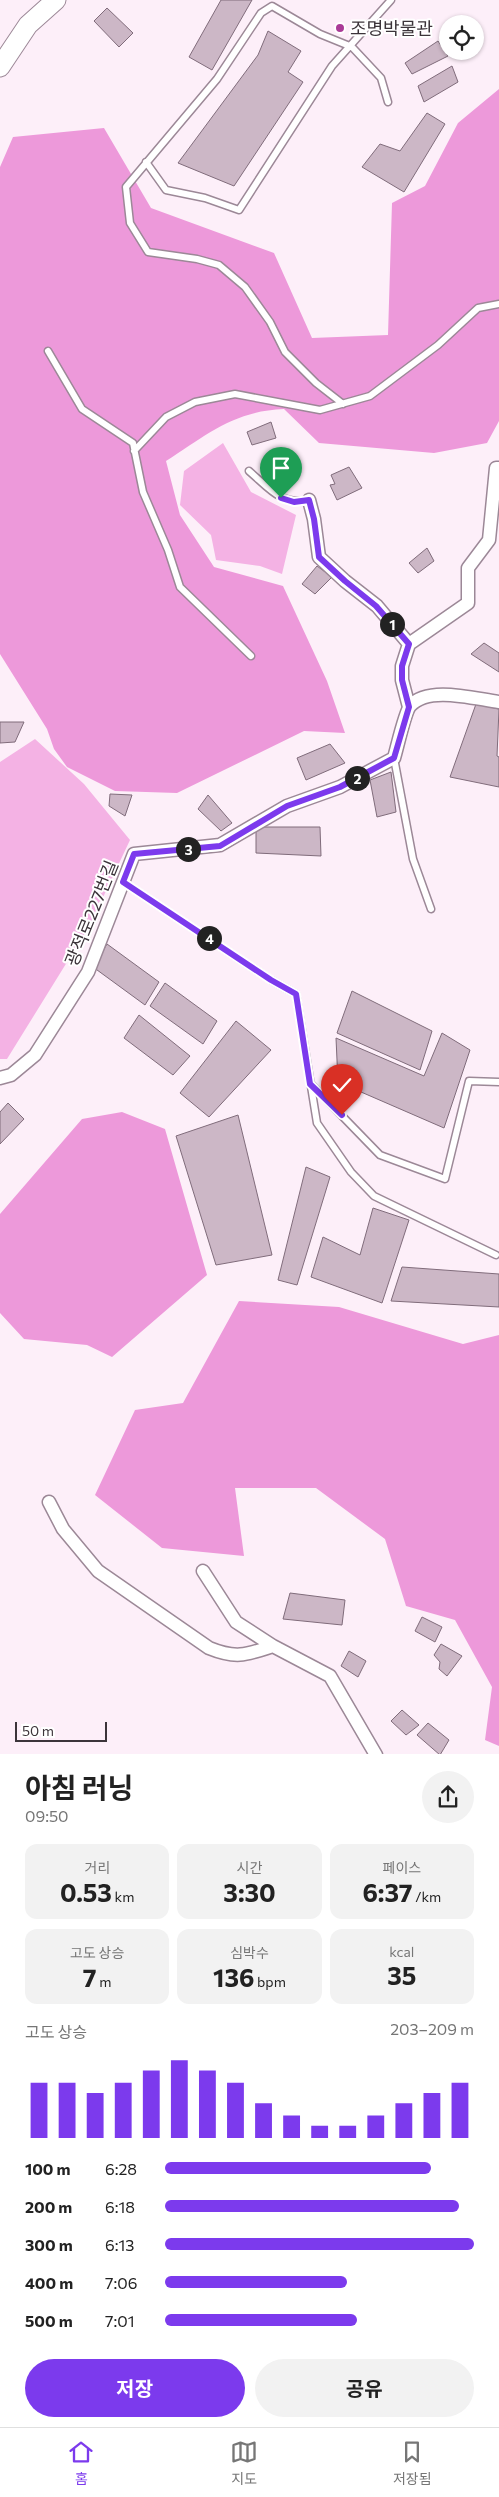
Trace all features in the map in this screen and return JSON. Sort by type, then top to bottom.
[{"type":"street","points":[[0,68],[28,26],[56,0]]},
{"type":"street","points":[[394,758],[409,707],[402,680],[402,666],[409,644],[468,603],[468,568],[489,540],[496,468],[499,468]]},
{"type":"street","points":[[309,500],[314,519],[319,557],[376,606],[409,644]]},
{"type":"street","points":[[409,707],[423,698],[444,694],[499,702]]},
{"type":"street","name":"광적로227번길","points":[[0,1078],[11,1075],[35,1055],[88,972],[134,854],[220,846],[287,806],[340,787],[394,758]]},
{"type":"street","points":[[49,1502],[63,1529],[98,1571],[183,1632],[209,1648],[228,1656],[249,1654],[273,1646]]},
{"type":"street","points":[[202,1571],[236,1622],[273,1646],[330,1676],[376,1754]]},
{"type":"lane","points":[[146,162],[166,190],[204,198],[239,210],[332,66],[352,47],[392,0]]},
{"type":"lane","points":[[343,404],[316,383],[285,352],[270,322],[245,287],[219,265],[197,258],[148,252],[140,243],[130,223],[126,187],[217,79],[261,13],[272,6],[320,34],[352,47],[381,78],[388,102]]},
{"type":"lane","points":[[134,451],[166,417],[195,402],[235,394],[320,410],[370,396],[438,345],[478,308],[499,304]]},
{"type":"lane","points":[[48,351],[82,409],[133,443],[143,492],[168,550],[180,587],[251,656]]},
{"type":"lane","points":[[249,471],[281,498],[294,502],[309,500]]},
{"type":"lane","points":[[394,758],[413,859],[432,909]]},
{"type":"lane","points":[[123,882],[271,980],[296,994],[317,1123],[352,1172],[374,1196],[496,1255]]},
{"type":"lane","points":[[310,1084],[380,1155],[445,1179],[469,1081],[499,1082]]},
{"type":"shaded area","points":[[499,89],[499,421],[487,443],[434,453],[319,443],[284,409],[250,414],[235,419],[166,461],[180,515],[214,567],[283,586],[327,681],[345,733],[304,731],[177,793],[115,791],[67,767],[54,749],[47,729],[0,654],[0,167],[13,137],[104,128],[151,208],[274,253],[312,338],[388,335],[392,203],[425,186],[458,123]]},
{"type":"shaded area","points":[[223,443],[251,492],[296,515],[282,574],[260,566],[216,560],[211,535],[180,505],[184,471]]},
{"type":"shaded area","points":[[35,739],[84,784],[130,840],[90,925],[7,1059],[0,1059],[0,762]]},
{"type":"shaded area","points":[[122,1112],[165,1129],[207,1275],[112,1357],[87,1345],[24,1339],[0,1313],[0,1214],[82,1119]]},
{"type":"shaded area","points":[[239,1301],[339,1307],[463,1344],[499,1335],[499,1746],[485,1740],[492,1687],[455,1620],[406,1606],[385,1539],[316,1488],[235,1488],[244,1556],[162,1548],[95,1495],[135,1410],[183,1403]]},
{"type":"building","points":[[221,0],[252,0],[212,70],[189,57]]},
{"type":"building","points":[[107,8],[133,33],[119,47],[94,21]]},
{"type":"building","points":[[268,31],[301,51],[288,72],[303,82],[234,186],[178,163],[258,55]]},
{"type":"building","points":[[438,41],[439,42],[440,60],[412,74],[405,63]]},
{"type":"building","points":[[452,66],[458,82],[424,102],[418,86]]},
{"type":"building","points":[[427,113],[445,124],[404,192],[362,167],[380,144],[400,151]]},
{"type":"building","points":[[271,422],[276,438],[252,445],[247,432]]},
{"type":"building","points":[[349,467],[362,488],[337,500],[330,485],[335,484],[331,475]]},
{"type":"building","points":[[427,548],[434,561],[418,573],[409,563]]},
{"type":"building","points":[[317,566],[332,577],[315,594],[302,584]]},
{"type":"building","points":[[484,643],[499,653],[499,672],[471,654]]},
{"type":"building","points":[[476,704],[499,709],[497,756],[499,757],[499,787],[450,777]]},
{"type":"building","points":[[0,722],[24,722],[15,742],[0,743]]},
{"type":"building","points":[[330,744],[345,763],[306,780],[297,758]]},
{"type":"building","points":[[391,772],[396,812],[377,817],[370,780]]},
{"type":"building","points":[[110,794],[132,795],[125,816],[109,806]]},
{"type":"building","points":[[208,795],[232,823],[221,831],[198,809]]},
{"type":"building","points":[[256,827],[320,827],[321,856],[256,853]]},
{"type":"building","points":[[107,944],[159,982],[145,1005],[93,967]]},
{"type":"building","points":[[165,983],[217,1021],[203,1044],[150,1006]]},
{"type":"building","points":[[352,991],[432,1031],[420,1070],[337,1033]]},
{"type":"building","points":[[139,1015],[190,1056],[173,1075],[124,1038]]},
{"type":"building","points":[[236,1021],[271,1050],[209,1117],[180,1093]]},
{"type":"building","points":[[442,1033],[470,1050],[444,1128],[338,1082],[336,1038],[424,1076]]},
{"type":"building","points":[[8,1103],[24,1119],[0,1144],[0,1112]]},
{"type":"building","points":[[238,1115],[272,1255],[216,1265],[176,1136]]},
{"type":"building","points":[[306,1167],[330,1177],[297,1285],[278,1280]]},
{"type":"building","points":[[373,1208],[409,1220],[382,1303],[311,1277],[323,1237],[360,1255]]},
{"type":"building","points":[[402,1267],[499,1274],[499,1307],[391,1301]]},
{"type":"building","points":[[290,1593],[345,1600],[342,1625],[283,1619]]},
{"type":"building","points":[[422,1617],[442,1627],[435,1642],[415,1631]]},
{"type":"building","points":[[441,1644],[462,1656],[447,1676],[439,1669],[440,1662],[434,1655]]},
{"type":"building","points":[[349,1651],[366,1661],[358,1677],[341,1666]]},
{"type":"building","points":[[402,1710],[419,1725],[406,1735],[391,1721]]},
{"type":"building","points":[[428,1723],[449,1740],[439,1754],[417,1735]]},
{"type":"place","name":"조명박물관","points":[[340,28]]},
{"type":"route","points":[[281,498],[294,502],[309,500],[314,519],[319,557],[376,606],[409,644],[402,666],[402,680],[409,707],[394,758],[340,787],[287,806],[220,846],[134,854],[123,882],[271,980],[296,994],[310,1084],[342,1115]]}]
